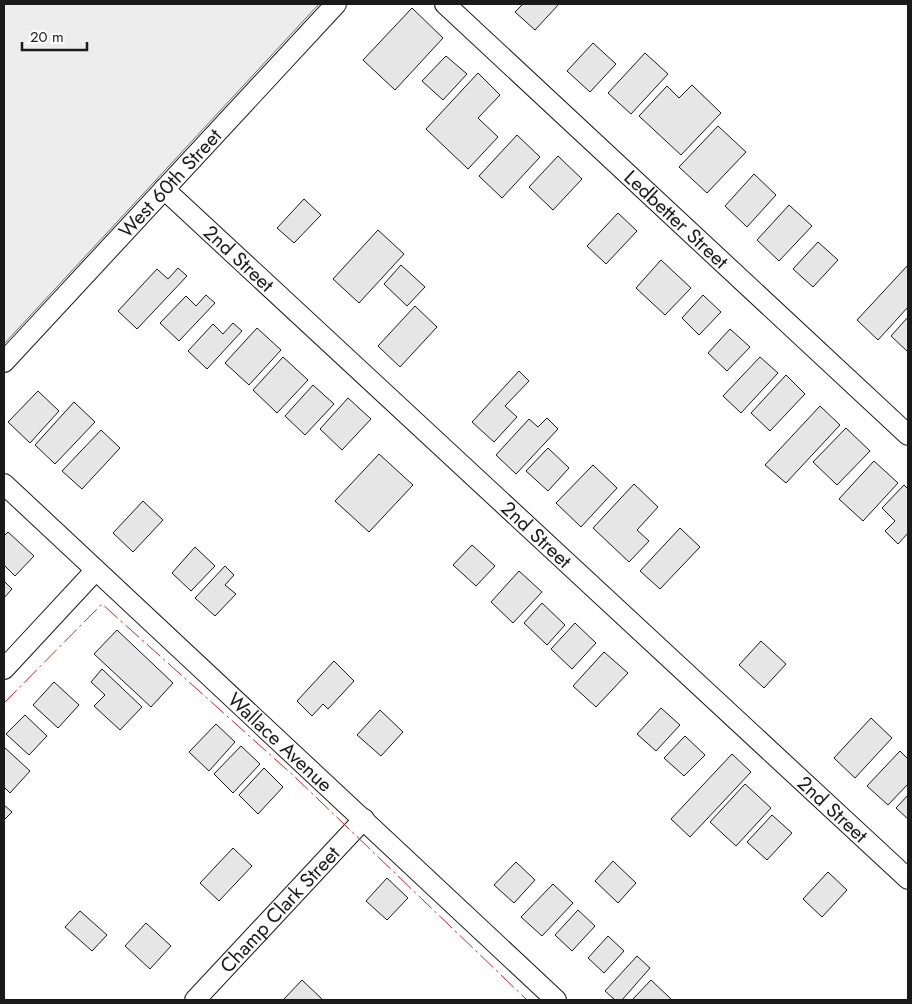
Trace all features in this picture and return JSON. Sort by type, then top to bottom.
[{"type":"street","name":"West 60th Street","points":[[4,362],[336,4]]},
{"type":"street","name":"Ledbetter Street","points":[[445,4],[908,435]]},
{"type":"street","name":"2nd Street","points":[[164,189],[908,879]]},
{"type":"street","name":"Wallace Avenue","points":[[4,484],[556,1000]]},
{"type":"street","points":[[4,669],[95,571]]},
{"type":"street","name":"Champ Clark Street","points":[[195,1000],[364,819]]},
{"type":"shaded area","points":[[4,4],[319,4],[4,344]]},
{"type":"building","points":[[523,4],[559,4],[535,30],[515,12]]},
{"type":"building","points":[[412,8],[443,38],[395,90],[363,60]]},
{"type":"building","points":[[593,43],[616,64],[590,92],[567,71]]},
{"type":"building","points":[[645,53],[668,74],[631,114],[608,93]]},
{"type":"building","points":[[446,56],[467,74],[443,100],[422,81]]},
{"type":"building","points":[[478,73],[500,95],[478,118],[498,137],[468,169],[426,129]]},
{"type":"building","points":[[692,85],[721,113],[681,155],[639,116],[667,86],[679,98]]},
{"type":"building","points":[[718,126],[746,152],[707,193],[679,167]]},
{"type":"building","points":[[517,135],[540,157],[502,198],[479,176]]},
{"type":"building","points":[[558,156],[582,179],[553,210],[529,187]]},
{"type":"building","points":[[754,174],[776,195],[747,227],[725,206]]},
{"type":"building","points":[[304,199],[321,215],[294,243],[277,228]]},
{"type":"building","points":[[789,205],[812,226],[779,261],[757,240]]},
{"type":"building","points":[[618,213],[637,231],[606,264],[587,246]]},
{"type":"building","points":[[378,230],[404,254],[359,303],[333,279]]},
{"type":"building","points":[[818,242],[838,260],[813,287],[793,269]]},
{"type":"building","points":[[661,260],[691,288],[665,315],[636,288]]},
{"type":"building","points":[[401,265],[425,287],[407,306],[384,284]]},
{"type":"building","points":[[908,265],[908,307],[878,340],[857,320]]},
{"type":"building","points":[[178,268],[187,276],[137,329],[118,311],[157,269],[168,279]]},
{"type":"building","points":[[206,295],[215,303],[179,341],[160,323],[186,296],[196,306]]},
{"type":"building","points":[[703,295],[721,312],[699,335],[682,318]]},
{"type":"building","points":[[415,306],[437,327],[400,367],[378,346]]},
{"type":"building","points":[[908,317],[908,352],[891,336]]},
{"type":"building","points":[[233,323],[242,331],[207,369],[188,351],[213,324],[223,334]]},
{"type":"building","points":[[257,328],[281,350],[249,385],[225,363]]},
{"type":"building","points":[[730,329],[750,347],[727,371],[708,353]]},
{"type":"building","points":[[283,357],[308,380],[277,413],[253,390]]},
{"type":"building","points":[[760,357],[778,373],[741,413],[723,396]]},
{"type":"building","points":[[519,371],[529,381],[505,406],[517,417],[494,442],[472,422]]},
{"type":"building","points":[[786,375],[805,394],[770,431],[751,413]]},
{"type":"building","points":[[313,385],[334,404],[305,435],[285,416]]},
{"type":"building","points":[[38,391],[59,411],[30,443],[8,422]]},
{"type":"building","points":[[348,398],[371,419],[342,450],[320,429]]},
{"type":"building","points":[[74,402],[95,422],[55,464],[35,445]]},
{"type":"building","points":[[820,406],[840,425],[786,483],[765,465]]},
{"type":"building","points":[[547,418],[558,429],[516,474],[496,455],[529,419],[538,427]]},
{"type":"building","points":[[846,428],[870,451],[837,485],[813,462]]},
{"type":"building","points":[[101,430],[120,448],[82,489],[62,471]]},
{"type":"building","points":[[548,448],[569,468],[548,491],[526,471]]},
{"type":"building","points":[[379,454],[413,485],[369,532],[335,501]]},
{"type":"building","points":[[874,461],[898,483],[863,521],[839,499]]},
{"type":"building","points":[[593,465],[617,488],[581,527],[556,503]]},
{"type":"building","points":[[634,484],[658,507],[637,530],[649,541],[629,562],[593,528]]},
{"type":"building","points":[[904,485],[908,489],[908,533],[898,544],[885,531],[895,521],[882,508]]},
{"type":"building","points":[[143,501],[163,520],[133,552],[113,533]]},
{"type":"building","points":[[680,528],[700,547],[660,589],[640,571]]},
{"type":"building","points":[[8,532],[34,556],[15,576],[4,565],[4,536]]},
{"type":"building","points":[[472,545],[495,566],[476,586],[453,565]]},
{"type":"building","points":[[195,547],[215,566],[191,591],[172,573]]},
{"type":"building","points":[[225,566],[234,575],[225,585],[236,594],[215,616],[195,598]]},
{"type":"building","points":[[519,571],[542,592],[513,623],[491,602]]},
{"type":"building","points":[[4,581],[12,589],[4,598]]},
{"type":"building","points":[[542,603],[565,625],[547,645],[524,623]]},
{"type":"building","points":[[575,623],[596,643],[572,669],[551,649]]},
{"type":"building","points":[[117,630],[173,683],[151,707],[94,654]]},
{"type":"building","points":[[761,641],[786,664],[764,688],[739,665]]},
{"type":"building","points":[[604,652],[628,673],[596,707],[573,686]]},
{"type":"building","points":[[334,661],[354,681],[328,709],[323,704],[312,716],[297,701]]},
{"type":"building","points":[[102,669],[142,707],[120,730],[94,706],[105,695],[91,682]]},
{"type":"building","points":[[54,682],[79,705],[58,728],[33,705]]},
{"type":"building","points":[[661,708],[680,725],[656,751],[637,734]]},
{"type":"building","points":[[380,710],[403,732],[381,756],[357,735]]},
{"type":"building","points":[[25,715],[47,736],[29,755],[6,734]]},
{"type":"building","points":[[871,718],[892,738],[855,778],[834,758]]},
{"type":"building","points":[[216,724],[235,742],[209,771],[189,752]]},
{"type":"building","points":[[685,736],[705,755],[684,776],[664,758]]},
{"type":"building","points":[[241,746],[260,764],[233,793],[214,774]]},
{"type":"building","points":[[4,747],[30,771],[10,793],[4,787]]},
{"type":"building","points":[[900,751],[908,759],[908,784],[888,805],[867,786]]},
{"type":"building","points":[[732,754],[751,772],[690,837],[671,819]]},
{"type":"building","points":[[264,768],[283,787],[258,814],[239,795]]},
{"type":"building","points":[[745,784],[771,808],[736,846],[710,822]]},
{"type":"building","points":[[908,795],[908,819],[896,808]]},
{"type":"building","points":[[4,805],[12,812],[4,820]]},
{"type":"building","points":[[772,815],[792,833],[767,860],[747,842]]},
{"type":"building","points":[[233,848],[252,866],[219,901],[200,883]]},
{"type":"building","points":[[613,861],[636,883],[618,903],[595,881]]},
{"type":"building","points":[[516,862],[535,880],[514,903],[494,885]]},
{"type":"building","points":[[828,872],[847,890],[822,917],[803,899]]},
{"type":"building","points":[[387,878],[408,898],[387,920],[366,901]]},
{"type":"building","points":[[553,884],[573,903],[542,936],[521,917]]},
{"type":"building","points":[[578,910],[595,926],[572,951],[555,935]]},
{"type":"building","points":[[80,911],[107,935],[92,951],[65,927]]},
{"type":"building","points":[[146,923],[171,946],[150,969],[125,946]]},
{"type":"building","points":[[608,936],[624,951],[604,973],[588,958]]},
{"type":"building","points":[[637,956],[650,968],[622,1000],[615,1000],[605,991]]},
{"type":"building","points":[[302,980],[323,1000],[283,1000]]},
{"type":"building","points":[[651,980],[672,1000],[632,1000]]},
{"type":"power","points":[[4,703],[102,604],[295,777],[527,1000]]}]
